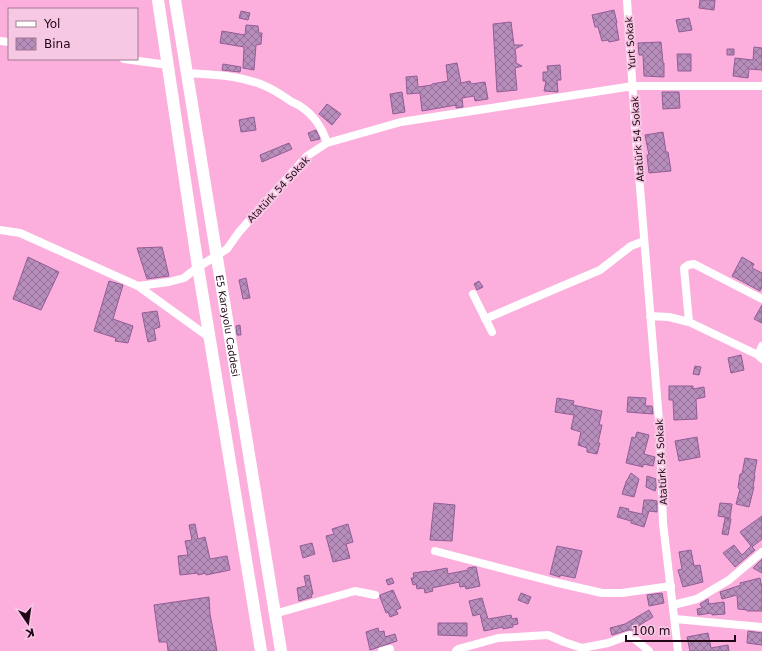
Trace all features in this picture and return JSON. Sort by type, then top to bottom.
[{"type":"highway","name":"E5 Karayolu Caddesi","points":[[158,0],[198,267],[260,651]]},
{"type":"highway","name":"E5 Karayolu Caddesi","points":[[174,0],[280,651]]},
{"type":"street","name":"Yurt Sokak","points":[[627,0],[633,86]]},
{"type":"street","points":[[131,60],[168,65]]},
{"type":"street","points":[[186,73],[237,77],[274,90],[311,114],[319,125],[327,143]]},
{"type":"street","points":[[633,86],[762,86]]},
{"type":"street","name":"Atatürk 54 Sokak","points":[[138,286],[169,282],[184,278],[198,267],[227,249],[239,232],[307,156],[327,143],[401,122],[633,86],[660,433],[664,523],[678,651]]},
{"type":"street","points":[[0,230],[20,233],[138,286],[210,338]]},
{"type":"street","points":[[485,319],[600,270],[631,246],[644,241]]},
{"type":"street","points":[[689,322],[684,268],[688,265],[694,264],[762,299]]},
{"type":"street","points":[[473,294],[492,332]]},
{"type":"street","points":[[650,316],[669,317],[689,322],[760,357],[762,346]]},
{"type":"street","points":[[435,551],[602,593],[622,593],[671,586]]},
{"type":"street","points":[[673,605],[697,599],[729,580],[762,552]]},
{"type":"street","points":[[274,614],[355,591],[375,595]]},
{"type":"street","points":[[675,619],[762,628]]},
{"type":"street","points":[[456,651],[458,649],[498,638],[548,635],[582,648],[608,642],[630,634],[649,651]]},
{"type":"building","points":[[700,0],[715,0],[714,10],[699,8]]},
{"type":"building","points":[[614,10],[619,40],[609,42],[608,40],[602,41],[598,27],[595,27],[592,15]]},
{"type":"building","points":[[241,11],[250,13],[248,20],[239,18]]},
{"type":"building","points":[[689,18],[692,30],[679,32],[676,20]]},
{"type":"building","points":[[511,22],[514,45],[523,45],[515,49],[516,63],[522,66],[515,68],[517,90],[497,92],[493,24]]},
{"type":"building","points":[[246,25],[258,26],[259,33],[262,33],[261,44],[256,45],[254,70],[243,68],[244,47],[220,43],[222,31],[245,35]]},
{"type":"building","points":[[661,42],[664,77],[644,76],[643,55],[639,55],[638,43]]},
{"type":"building","points":[[754,47],[762,48],[762,70],[749,69],[748,78],[733,76],[735,58],[753,60]]},
{"type":"building","points":[[727,49],[734,49],[734,55],[727,55]]},
{"type":"building","points":[[677,54],[691,54],[691,71],[678,71]]},
{"type":"building","points":[[457,63],[461,83],[470,81],[471,84],[485,82],[488,99],[475,101],[474,96],[462,98],[463,107],[456,108],[456,105],[422,111],[420,93],[407,94],[406,77],[417,76],[418,87],[448,81],[446,65]]},
{"type":"building","points":[[223,64],[241,67],[240,72],[222,70]]},
{"type":"building","points":[[560,65],[561,80],[557,80],[558,92],[544,91],[546,81],[543,81],[543,72],[548,72],[547,66]]},
{"type":"building","points":[[402,92],[405,112],[393,114],[390,94]]},
{"type":"building","points":[[662,92],[679,92],[680,108],[663,109]]},
{"type":"building","points":[[327,104],[341,114],[332,125],[319,114]]},
{"type":"building","points":[[254,117],[256,130],[241,132],[239,120]]},
{"type":"building","points":[[316,130],[320,139],[311,141],[308,133]]},
{"type":"building","points":[[663,132],[671,171],[649,173],[647,155],[649,155],[645,135]]},
{"type":"building","points":[[289,143],[292,149],[262,162],[260,155]]},
{"type":"building","points":[[162,247],[169,276],[147,279],[137,248]]},
{"type":"building","points":[[28,257],[59,272],[41,310],[13,299]]},
{"type":"building","points":[[742,257],[754,264],[752,268],[762,273],[762,287],[760,291],[732,276]]},
{"type":"building","points":[[246,278],[250,298],[243,299],[239,280]]},
{"type":"building","points":[[109,281],[123,285],[113,319],[133,326],[128,343],[115,341],[116,338],[94,331]]},
{"type":"building","points":[[479,281],[483,287],[477,290],[474,284]]},
{"type":"building","points":[[762,305],[762,323],[754,319]]},
{"type":"building","points":[[157,311],[160,327],[154,329],[156,340],[148,342],[142,313]]},
{"type":"building","points":[[240,325],[241,335],[237,335],[236,326]]},
{"type":"building","points":[[741,355],[744,370],[731,373],[728,358]]},
{"type":"building","points":[[695,366],[701,367],[699,375],[693,374]]},
{"type":"building","points":[[669,386],[693,386],[693,389],[704,387],[705,397],[696,399],[697,419],[674,420],[673,400],[669,400]]},
{"type":"building","points":[[628,397],[646,398],[645,406],[652,406],[653,414],[627,412]]},
{"type":"building","points":[[557,398],[574,401],[573,405],[602,411],[599,425],[602,425],[598,443],[600,443],[597,454],[587,452],[587,448],[578,445],[581,432],[571,429],[574,415],[555,412]]},
{"type":"building","points":[[637,432],[649,435],[644,454],[655,457],[653,466],[643,464],[643,467],[626,463],[632,437],[635,438]]},
{"type":"building","points":[[697,437],[700,457],[679,461],[675,441]]},
{"type":"building","points":[[745,458],[757,460],[754,476],[754,487],[749,507],[736,504],[740,489],[738,488],[740,474],[742,474]]},
{"type":"building","points":[[631,473],[639,479],[634,497],[622,494]]},
{"type":"building","points":[[647,476],[656,479],[655,491],[646,487]]},
{"type":"building","points":[[644,500],[657,501],[657,512],[649,511],[644,527],[617,517],[620,507],[629,509],[628,511],[642,514]]},
{"type":"building","points":[[434,503],[455,505],[452,541],[430,540]]},
{"type":"building","points":[[720,503],[732,504],[730,518],[718,516]]},
{"type":"building","points":[[762,516],[762,539],[752,547],[755,550],[735,567],[723,553],[734,545],[742,555],[751,546],[740,532]]},
{"type":"building","points":[[725,518],[731,519],[728,535],[722,534]]},
{"type":"building","points":[[195,524],[198,539],[205,537],[210,559],[227,556],[230,570],[206,575],[206,573],[198,575],[198,573],[180,575],[178,556],[188,555],[185,541],[192,540],[189,525]]},
{"type":"building","points":[[348,524],[353,542],[346,544],[350,558],[333,562],[326,536],[334,534],[332,529]]},
{"type":"building","points":[[312,543],[315,554],[303,558],[300,546]]},
{"type":"building","points":[[557,546],[582,551],[575,578],[560,575],[560,577],[550,574]]},
{"type":"building","points":[[691,550],[694,566],[700,565],[703,582],[683,587],[678,570],[682,569],[679,552]]},
{"type":"building","points":[[762,559],[762,573],[753,568]]},
{"type":"building","points":[[476,567],[480,586],[466,589],[465,586],[460,587],[459,582],[432,588],[433,591],[425,593],[424,588],[417,589],[416,584],[413,585],[411,578],[414,578],[413,573],[447,568],[448,574],[468,570],[468,568]]},
{"type":"building","points":[[309,575],[313,594],[311,595],[312,597],[299,601],[297,588],[306,586],[304,576]]},
{"type":"building","points":[[392,578],[394,583],[388,585],[386,580]]},
{"type":"building","points":[[760,578],[762,588],[762,611],[747,611],[738,609],[737,595],[722,599],[720,592],[741,585],[740,583]]},
{"type":"building","points":[[393,590],[401,608],[396,610],[398,614],[390,617],[388,612],[386,613],[380,595]]},
{"type":"building","points":[[521,593],[531,597],[528,604],[518,600]]},
{"type":"building","points":[[662,593],[664,603],[649,606],[647,595]]},
{"type":"building","points":[[209,597],[210,614],[217,651],[168,651],[167,642],[159,642],[154,605]]},
{"type":"building","points":[[482,598],[488,619],[511,615],[512,619],[517,618],[518,624],[513,625],[513,627],[503,629],[503,627],[484,631],[480,614],[473,616],[469,601]]},
{"type":"building","points":[[708,599],[709,604],[724,602],[725,614],[712,615],[712,613],[698,615],[697,609],[702,608],[700,604]]},
{"type":"building","points":[[649,610],[653,617],[633,630],[612,635],[610,628],[625,624]]},
{"type":"building","points":[[438,623],[467,623],[467,636],[438,635]]},
{"type":"building","points":[[378,628],[379,632],[384,631],[385,637],[395,634],[397,641],[370,650],[366,632]]},
{"type":"building","points":[[748,631],[762,633],[762,645],[747,643]]},
{"type":"building","points":[[708,633],[711,648],[728,645],[729,651],[690,651],[687,637]]}]
